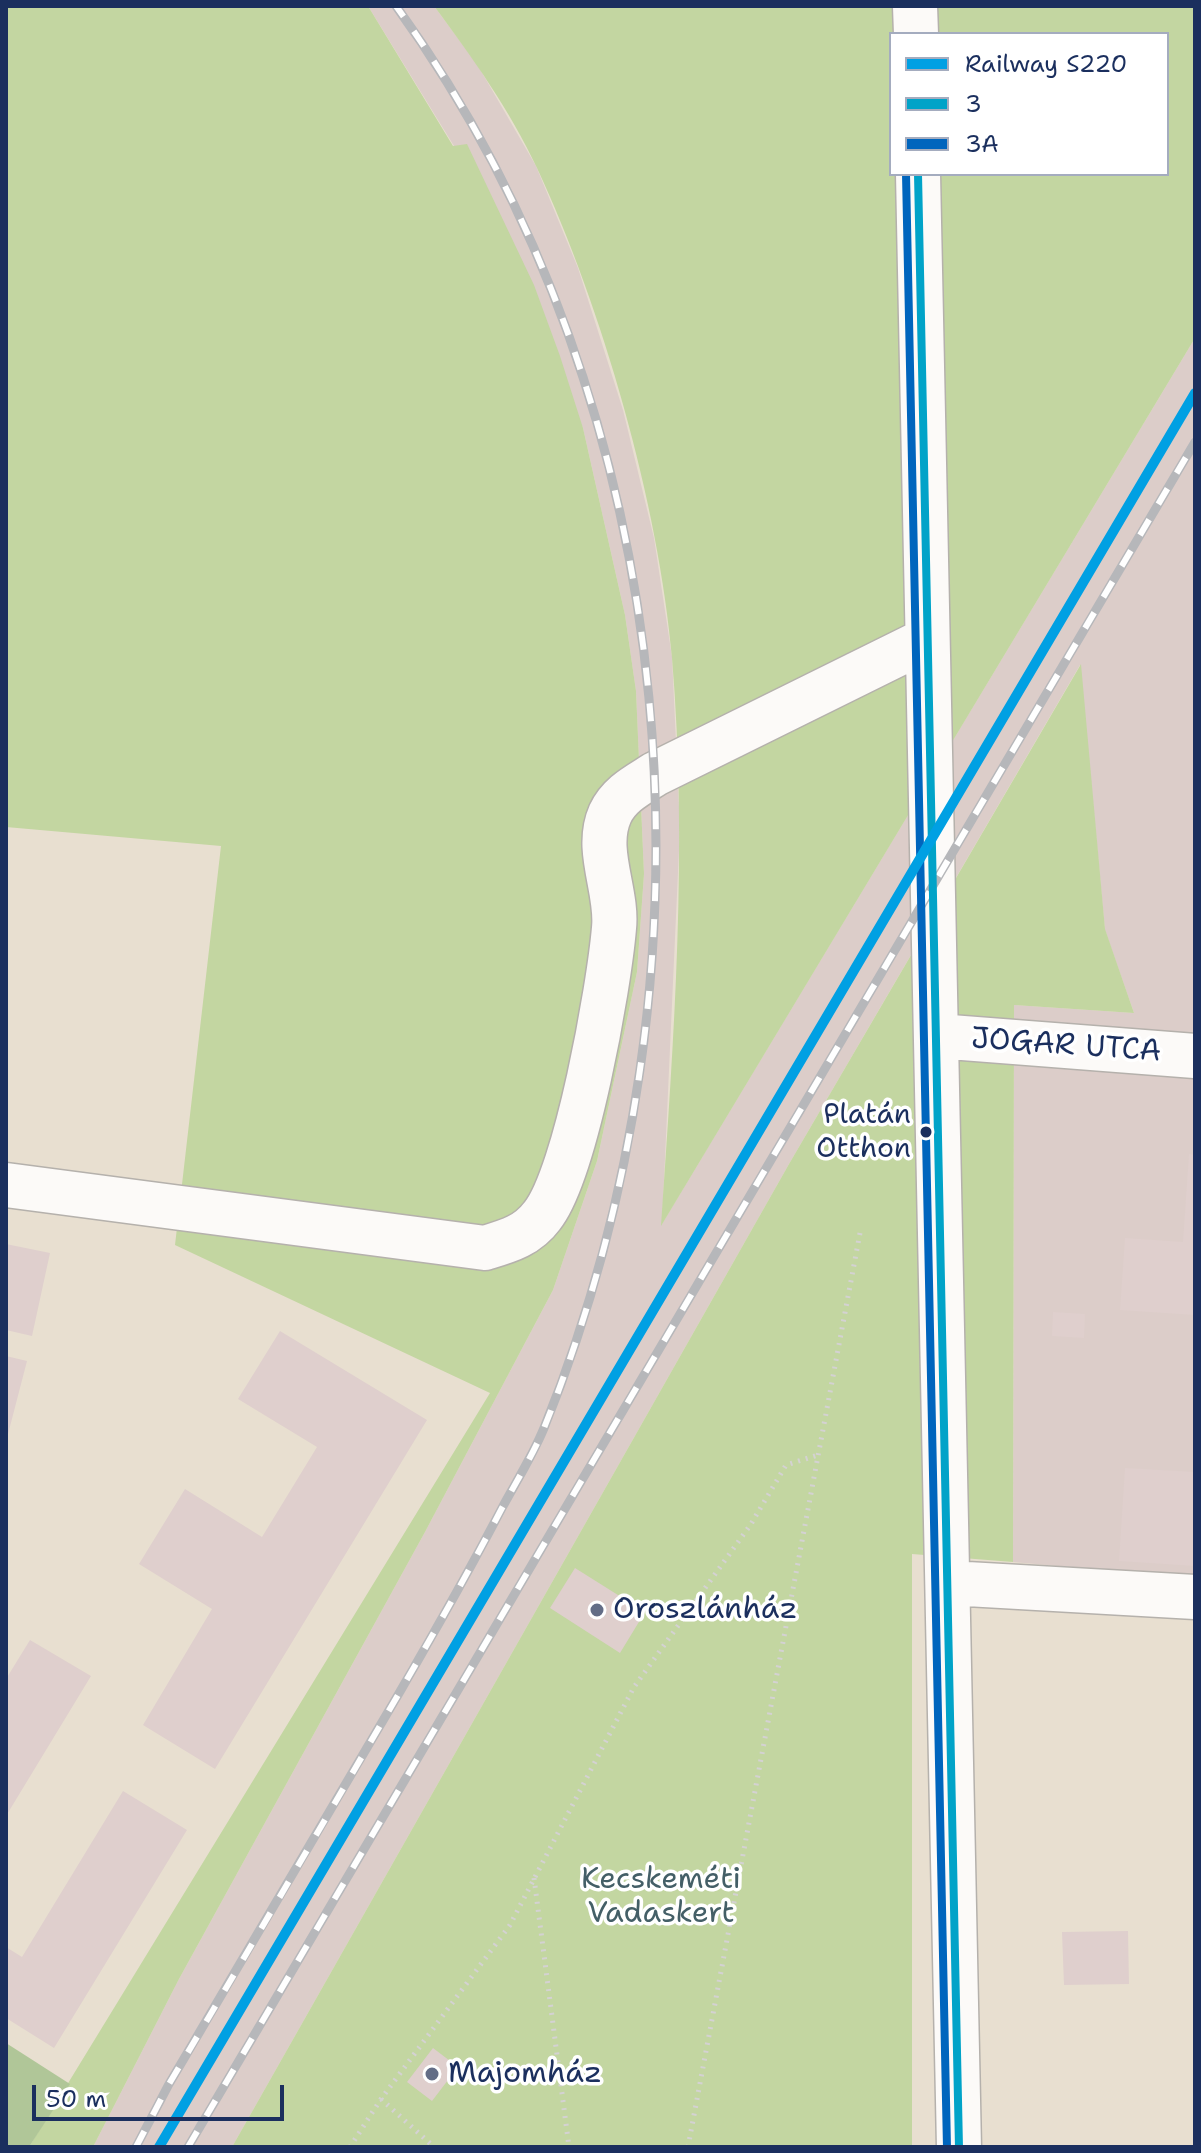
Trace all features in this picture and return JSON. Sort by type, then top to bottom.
[{"type":"street","points":[[915,6],[916,32]]},
{"type":"street","points":[[918,176],[926,640],[935,864],[959,2147]]},
{"type":"street","points":[[6,1185],[485,1248],[519,1238],[543,1216],[563,1174],[588,1076],[615,926],[605,843],[610,815],[616,804],[623,794],[655,774],[926,640]]},
{"type":"street","name":"JOGAR UTCA","points":[[937,1036],[1195,1056]]},
{"type":"street","points":[[949,1583],[1195,1597]]},
{"type":"path","points":[[688,2147],[860,1233]]},
{"type":"path","points":[[350,2147],[381,2099],[510,1925],[634,1687],[751,1524],[786,1465],[818,1455]]},
{"type":"path","points":[[533,1877],[569,2147]]},
{"type":"path","points":[[381,2099],[434,2147]]},
{"type":"shaded area","points":[[368,6],[434,6],[477,64],[536,166],[578,268],[623,410],[654,538],[672,657],[680,828],[662,1224],[1195,338],[1195,1578],[1013,1562],[1014,1005],[1134,1013],[1105,930],[1080,665],[789,1164],[232,2147],[93,2147],[179,1979],[425,1532],[553,1290],[597,1161],[637,972],[644,874],[636,691],[625,615],[583,428],[454,146]]},
{"type":"green space","points":[[6,6],[368,6],[453,146],[467,144],[534,285],[583,428],[625,615],[636,691],[644,874],[637,972],[597,1161],[553,1290],[425,1532],[179,1979],[93,2147],[29,2147],[490,1393],[175,1245],[221,846],[6,827]]},
{"type":"green space","points":[[434,6],[1195,6],[1195,338],[661,1226],[679,871],[677,729],[665,599],[641,472],[584,282],[537,168],[490,84]]},
{"type":"green space","name":"Kecskeméti Vadaskert","points":[[1081,664],[1105,929],[1134,1013],[1014,1005],[1013,1562],[912,1554],[912,2147],[232,2147],[789,1164]]},
{"type":"green space","points":[[6,2043],[70,2084],[29,2147],[6,2147]]},
{"type":"building","points":[[1189,1154],[1195,1155],[1195,1315],[1120,1310],[1125,1238],[1183,1242]]},
{"type":"building","points":[[6,1244],[50,1253],[32,1336],[6,1330]]},
{"type":"building","points":[[1053,1312],[1085,1314],[1084,1338],[1052,1336]]},
{"type":"building","points":[[280,1331],[427,1420],[215,1769],[143,1725],[212,1609],[139,1564],[185,1489],[262,1537],[317,1447],[238,1399]]},
{"type":"building","points":[[6,1356],[27,1361],[7,1438],[6,1438]]},
{"type":"building","points":[[1125,1468],[1195,1472],[1195,1566],[1119,1561]]},
{"type":"building","name":"Oroszlánház","points":[[575,1568],[645,1612],[620,1653],[550,1608]]},
{"type":"building","points":[[30,1640],[91,1676],[6,1816],[6,1679]]},
{"type":"building","points":[[123,1791],[187,1830],[54,2048],[6,2018],[6,1947],[22,1957]]},
{"type":"building","points":[[1128,1931],[1129,1984],[1064,1985],[1062,1932]]},
{"type":"building","name":"Majomház","points":[[433,2048],[458,2067],[432,2101],[407,2082]]},
{"type":"railway","points":[[136,2147],[169,2084],[425,1648],[540,1438],[603,1252],[640,1070],[655,884],[649,697],[620,513],[568,334],[494,164],[396,6]]},
{"type":"railway","points":[[188,2147],[1195,442]]},
{"type":"rail line","name":"S220","points":[[159,2147],[1195,393]]},
{"type":"transit line","name":"3A","points":[[906,176],[947,2147]]},
{"type":"transit line","name":"3","points":[[918,176],[959,2147]]},
{"type":"place","name":"Platán Otthon","points":[[926,1132]]},
{"type":"place","name":"Oroszlánház","points":[[597,1610]]},
{"type":"place","name":"Majomház","points":[[432,2074]]}]
